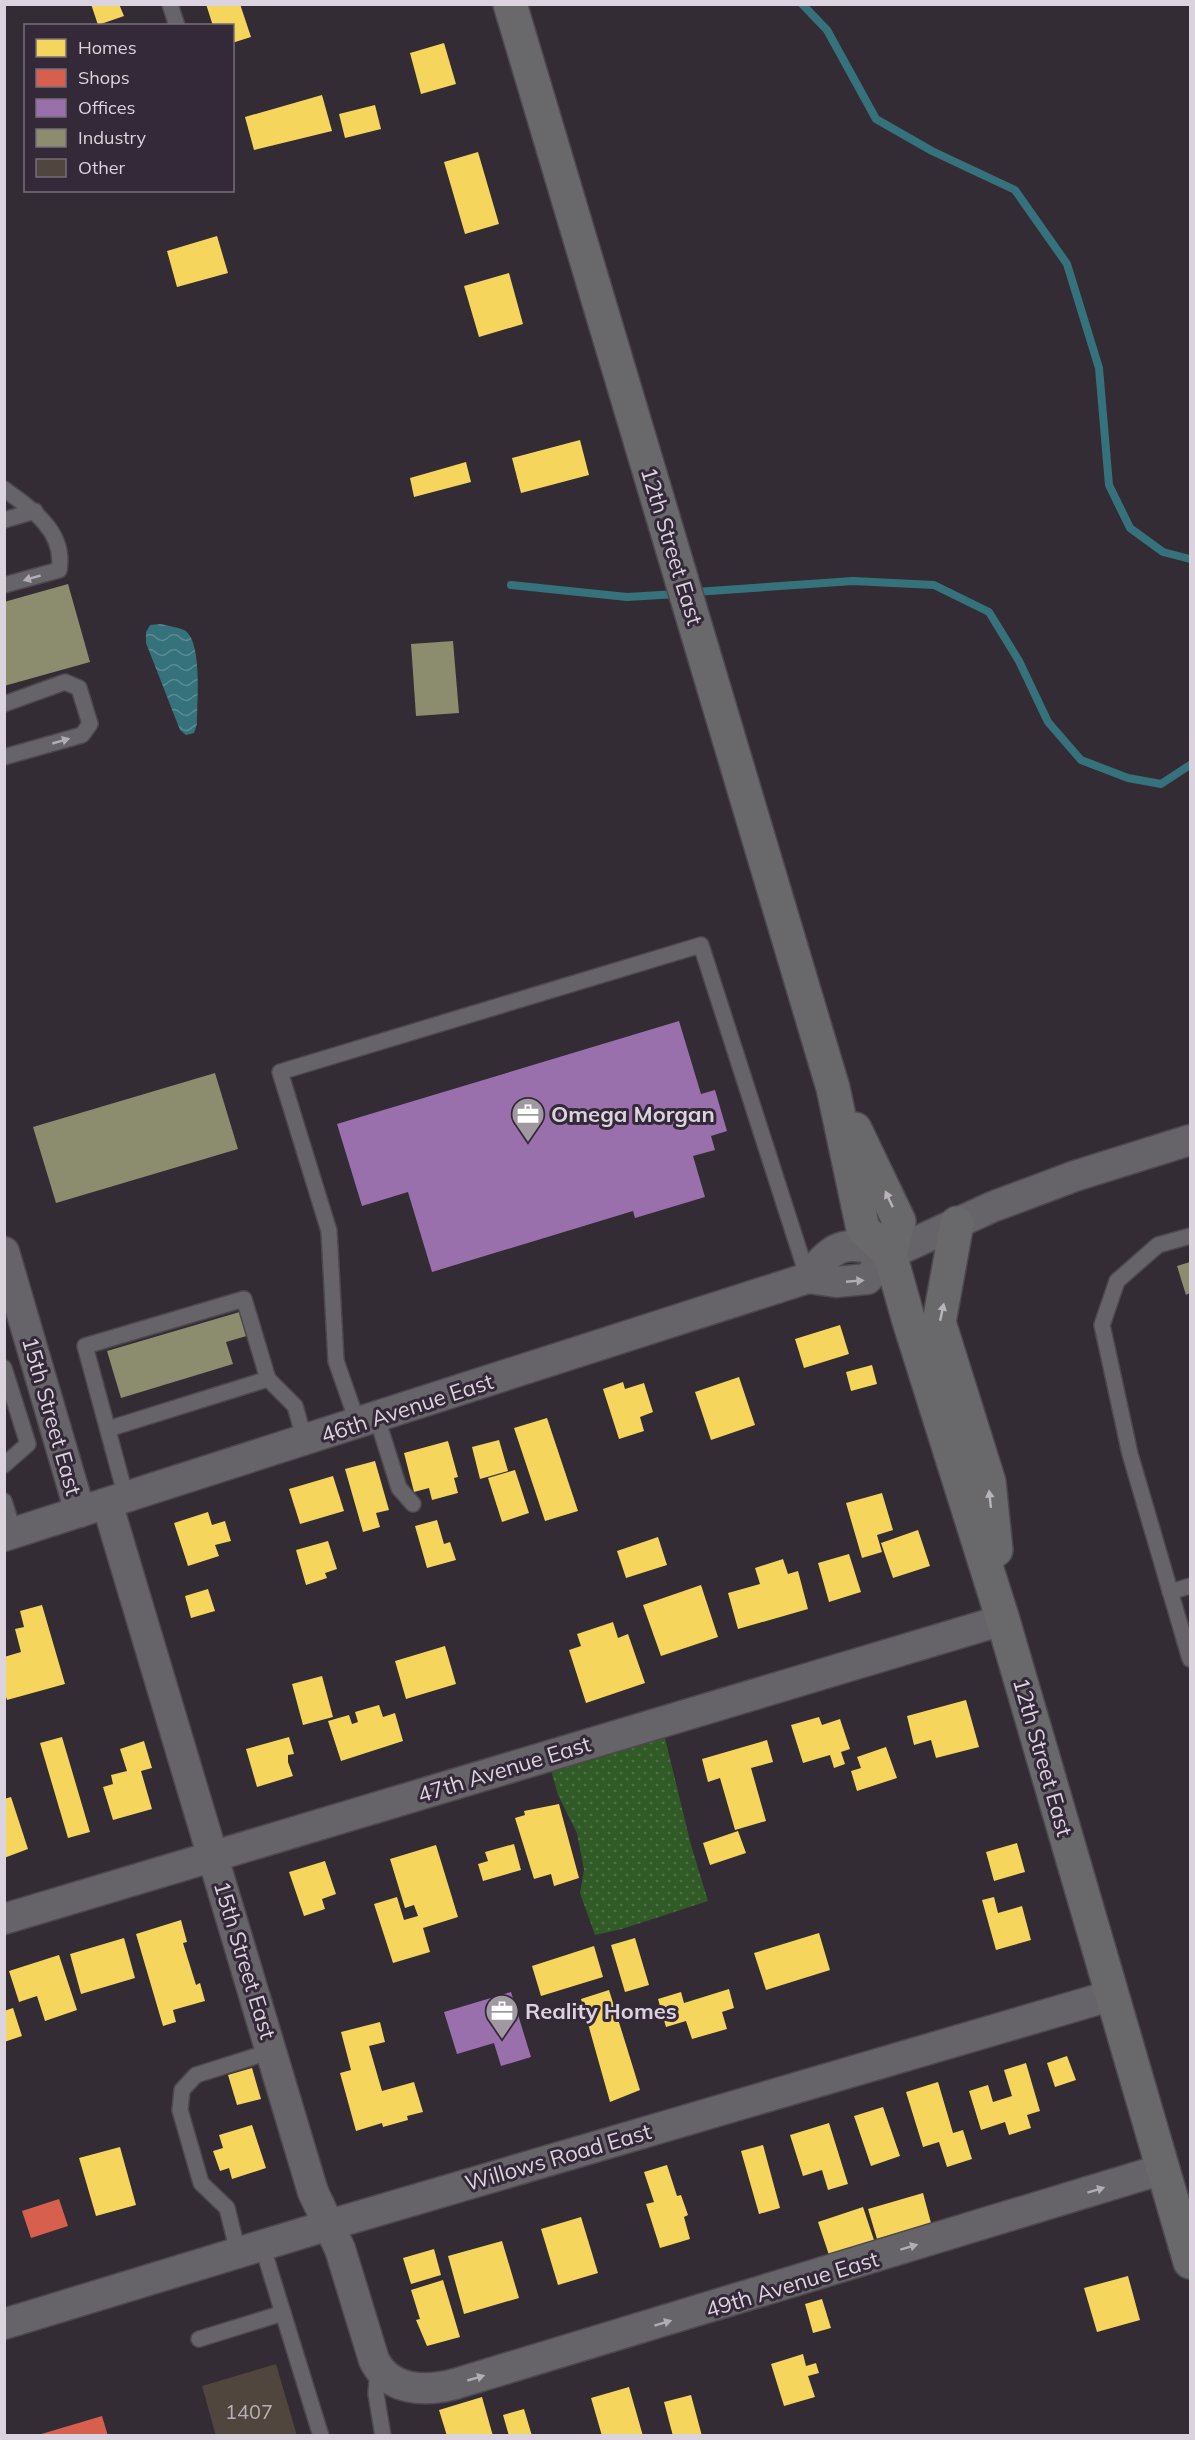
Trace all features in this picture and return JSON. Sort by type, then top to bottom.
[{"type":"street","name":"12th Street East","points":[[510,4],[833,1088],[863,1229],[890,1254],[1003,1620],[1191,2262]]},
{"type":"street","points":[[890,1254],[957,1223],[1075,1176],[1191,1140]]},
{"type":"street","points":[[957,1223],[939,1322],[989,1482],[1003,1620]]},
{"type":"street","name":"15th Street East","points":[[4,1252],[26,1385],[104,1504],[314,2192],[344,2257],[378,2368]]},
{"type":"street","name":"46th Avenue East","points":[[9,1534],[808,1278],[836,1282],[867,1280],[890,1254]]},
{"type":"street","name":"47th Avenue East","points":[[4,1919],[1003,1620]]},
{"type":"street","name":"Willows Road East","points":[[4,2324],[328,2225],[1113,1995]]},
{"type":"street","name":"49th Avenue East","points":[[378,2368],[397,2384],[418,2388],[450,2386],[1163,2169]]},
{"type":"lane","points":[[170,4],[176,24]]},
{"type":"lane","points":[[4,489],[35,511],[48,526],[61,561],[59,570],[4,585]]},
{"type":"lane","points":[[4,520],[35,511]]},
{"type":"lane","points":[[4,704],[65,682],[79,688],[90,723],[82,735],[4,757]]},
{"type":"lane","points":[[413,1504],[399,1488],[336,1361],[329,1231],[280,1072],[701,945],[808,1278]]},
{"type":"lane","points":[[1191,1236],[1158,1245],[1117,1281],[1102,1325],[1130,1454],[1191,1659]]},
{"type":"lane","points":[[104,1504],[108,1429],[85,1346],[243,1299],[268,1379],[295,1406],[305,1441]]},
{"type":"lane","points":[[4,1368],[26,1385],[28,1444],[4,1465]]},
{"type":"lane","points":[[108,1429],[268,1379]]},
{"type":"lane","points":[[4,1501],[9,1534]]},
{"type":"lane","points":[[1170,1592],[1191,1586]]},
{"type":"lane","points":[[272,2051],[196,2075],[182,2090],[180,2110],[201,2183],[227,2208],[283,2313],[321,2436]]},
{"type":"lane","points":[[199,2339],[283,2313]]},
{"type":"lane","points":[[378,2368],[376,2394],[382,2436]]},
{"type":"green space","points":[[665,1738],[691,1845],[708,1901],[622,1929],[595,1935],[580,1893],[584,1870],[577,1833],[558,1795],[550,1767]]},
{"type":"water","points":[[161,624],[184,630],[190,636],[194,646],[198,688],[197,724],[194,733],[186,735],[180,730],[146,643],[146,632],[150,625]]},
{"type":"building: Homes","points":[[91,4],[119,4],[124,16],[98,24]]},
{"type":"building: Homes","points":[[206,4],[240,4],[251,37],[234,42],[234,24],[212,24]]},
{"type":"building: Homes","points":[[444,43],[456,84],[421,94],[410,53]]},
{"type":"building: Homes","points":[[322,95],[332,131],[254,150],[245,117]]},
{"type":"building: Homes","points":[[375,105],[381,129],[345,138],[339,114]]},
{"type":"building: Homes","points":[[478,152],[499,224],[465,234],[444,162]]},
{"type":"building: Homes","points":[[217,236],[228,273],[177,287],[167,251]]},
{"type":"building: Homes","points":[[509,273],[523,324],[479,337],[464,286]]},
{"type":"building: Homes","points":[[580,440],[589,475],[521,493],[512,458]]},
{"type":"building: Homes","points":[[466,462],[471,482],[414,497],[410,478]]},
{"type":"building: Homes","points":[[840,1325],[849,1354],[804,1368],[795,1339]]},
{"type":"building: Homes","points":[[872,1365],[877,1384],[851,1391],[846,1372]]},
{"type":"building: Homes","points":[[739,1377],[755,1425],[711,1440],[695,1392]]},
{"type":"building: Homes","points":[[623,1382],[625,1389],[644,1383],[653,1412],[640,1417],[644,1431],[619,1439],[603,1389]]},
{"type":"building: Homes","points":[[547,1418],[578,1511],[545,1521],[514,1428]]},
{"type":"building: Homes","points":[[499,1440],[508,1471],[480,1479],[472,1447]]},
{"type":"building: Homes","points":[[448,1441],[458,1477],[454,1478],[458,1493],[432,1500],[429,1488],[414,1492],[404,1453]]},
{"type":"building: Homes","points":[[375,1461],[389,1510],[376,1513],[380,1527],[363,1532],[345,1469]]},
{"type":"building: Homes","points":[[515,1470],[529,1513],[502,1522],[488,1478]]},
{"type":"building: Homes","points":[[333,1476],[344,1511],[300,1524],[289,1489]]},
{"type":"building: Homes","points":[[882,1493],[893,1530],[877,1535],[882,1552],[862,1558],[846,1503]]},
{"type":"building: Homes","points":[[208,1512],[212,1525],[225,1521],[231,1541],[215,1545],[219,1556],[188,1566],[174,1523]]},
{"type":"building: Homes","points":[[437,1520],[444,1544],[450,1542],[456,1560],[427,1568],[415,1526]]},
{"type":"building: Homes","points":[[918,1530],[930,1566],[893,1578],[881,1543]]},
{"type":"building: Homes","points":[[658,1537],[667,1565],[626,1578],[617,1551]]},
{"type":"building: Homes","points":[[328,1541],[337,1569],[325,1573],[327,1578],[306,1585],[296,1550]]},
{"type":"building: Homes","points":[[849,1554],[861,1592],[829,1602],[818,1563]]},
{"type":"building: Homes","points":[[783,1559],[788,1574],[798,1571],[808,1609],[738,1629],[728,1593],[760,1584],[755,1568]]},
{"type":"building: Homes","points":[[701,1585],[718,1637],[661,1656],[643,1605]]},
{"type":"building: Homes","points":[[208,1589],[215,1611],[191,1618],[185,1596]]},
{"type":"building: Homes","points":[[42,1605],[65,1684],[7,1700],[4,1690],[4,1657],[21,1652],[15,1629],[24,1627],[20,1611]]},
{"type":"building: Homes","points":[[613,1622],[618,1638],[628,1634],[645,1683],[586,1703],[569,1650],[581,1646],[577,1634]]},
{"type":"building: Homes","points":[[445,1646],[456,1684],[406,1699],[395,1661]]},
{"type":"building: Homes","points":[[322,1676],[333,1717],[303,1725],[292,1684]]},
{"type":"building: Homes","points":[[966,1700],[979,1747],[936,1758],[931,1740],[914,1745],[907,1716]]},
{"type":"building: Homes","points":[[379,1705],[383,1717],[395,1713],[403,1741],[341,1761],[328,1721],[349,1715],[352,1724],[358,1722],[355,1712]]},
{"type":"building: Homes","points":[[819,1717],[822,1725],[840,1719],[850,1749],[841,1752],[845,1764],[834,1768],[830,1755],[803,1763],[791,1725]]},
{"type":"building: Homes","points":[[62,1737],[90,1832],[68,1838],[40,1743]]},
{"type":"building: Homes","points":[[289,1737],[294,1754],[288,1755],[288,1762],[293,1776],[257,1787],[246,1749]]},
{"type":"building: Homes","points":[[767,1740],[773,1762],[751,1768],[766,1821],[735,1830],[720,1778],[708,1782],[702,1759]]},
{"type":"building: Homes","points":[[144,1741],[152,1768],[141,1771],[152,1809],[113,1820],[103,1787],[113,1784],[111,1775],[127,1771],[120,1749]]},
{"type":"building: Homes","points":[[886,1747],[897,1778],[857,1791],[851,1771],[861,1768],[857,1757]]},
{"type":"building: Homes","points":[[11,1797],[28,1849],[4,1858],[4,1799]]},
{"type":"building: Homes","points":[[559,1804],[579,1878],[554,1886],[551,1874],[534,1879],[515,1818],[525,1815],[524,1811]]},
{"type":"building: Homes","points":[[738,1831],[746,1853],[710,1865],[703,1843]]},
{"type":"building: Homes","points":[[1017,1843],[1025,1872],[994,1881],[986,1852]]},
{"type":"building: Homes","points":[[514,1844],[521,1870],[483,1881],[478,1864],[488,1861],[485,1852]]},
{"type":"building: Homes","points":[[436,1845],[458,1917],[423,1928],[430,1952],[393,1963],[374,1904],[397,1897],[404,1920],[418,1916],[414,1905],[405,1908],[390,1859]]},
{"type":"building: Homes","points":[[325,1861],[336,1894],[322,1899],[325,1909],[304,1916],[289,1872]]},
{"type":"building: Homes","points":[[994,1897],[998,1913],[1022,1906],[1031,1940],[996,1950],[982,1900]]},
{"type":"building: Homes","points":[[181,1920],[187,1942],[183,1943],[196,1985],[200,1983],[205,2001],[173,2010],[176,2022],[163,2026],[136,1934]]},
{"type":"building: Homes","points":[[819,1933],[830,1970],[766,1990],[754,1953]]},
{"type":"building: Homes","points":[[124,1938],[135,1978],[81,1994],[70,1954]]},
{"type":"building: Homes","points":[[635,1938],[649,1985],[625,1992],[611,1945]]},
{"type":"building: Homes","points":[[594,1946],[603,1977],[541,1996],[532,1966]]},
{"type":"building: Homes","points":[[59,1955],[77,2010],[45,2021],[37,1996],[19,2002],[9,1971]]},
{"type":"building: Homes","points":[[729,1989],[734,2008],[722,2012],[727,2029],[692,2039],[686,2021],[666,2027],[658,1999],[681,1992],[684,2003]]},
{"type":"building: Homes","points":[[609,1990],[640,2090],[610,2102],[581,1999]]},
{"type":"building: Homes","points":[[13,2008],[22,2036],[4,2042],[4,2011]]},
{"type":"building: Homes","points":[[380,2022],[385,2042],[369,2046],[382,2091],[414,2082],[423,2112],[407,2116],[408,2120],[383,2127],[382,2123],[356,2131],[340,2073],[351,2070],[341,2032]]},
{"type":"building: Homes","points":[[1067,2056],[1076,2080],[1055,2087],[1047,2063]]},
{"type":"building: Homes","points":[[1026,2063],[1040,2111],[1027,2115],[1031,2128],[1009,2135],[1005,2122],[981,2130],[969,2091],[988,2085],[993,2102],[1012,2096],[1004,2070]]},
{"type":"building: Homes","points":[[252,2068],[261,2099],[237,2105],[228,2075]]},
{"type":"building: Homes","points":[[938,2082],[953,2133],[963,2130],[972,2159],[947,2167],[939,2142],[923,2147],[906,2092]]},
{"type":"building: Homes","points":[[883,2107],[900,2156],[871,2166],[854,2116]]},
{"type":"building: Homes","points":[[829,2123],[848,2184],[828,2190],[822,2170],[803,2176],[790,2135]]},
{"type":"building: Homes","points":[[252,2125],[266,2168],[232,2179],[229,2168],[220,2171],[213,2151],[223,2148],[219,2135]]},
{"type":"building: Homes","points":[[763,2145],[780,2208],[759,2214],[741,2151]]},
{"type":"building: Homes","points":[[120,2147],[136,2205],[96,2216],[79,2158]]},
{"type":"building: Homes","points":[[667,2165],[677,2196],[681,2195],[688,2215],[684,2217],[690,2239],[660,2248],[646,2204],[654,2202],[644,2172]]},
{"type":"building: Homes","points":[[923,2193],[931,2223],[877,2239],[868,2209]]},
{"type":"building: Homes","points":[[863,2207],[875,2243],[830,2258],[818,2222]]},
{"type":"building: Homes","points":[[581,2217],[598,2273],[558,2285],[541,2229]]},
{"type":"building: Homes","points":[[502,2241],[519,2298],[464,2314],[448,2256]]},
{"type":"building: Homes","points":[[434,2249],[441,2275],[411,2284],[403,2258]]},
{"type":"building: Homes","points":[[1128,2276],[1140,2320],[1097,2332],[1084,2288]]},
{"type":"building: Homes","points":[[443,2280],[460,2337],[427,2346],[416,2320],[420,2319],[411,2290]]},
{"type":"building: Homes","points":[[822,2299],[831,2328],[813,2333],[805,2304]]},
{"type":"building: Homes","points":[[803,2354],[806,2366],[816,2363],[819,2373],[808,2376],[815,2397],[784,2406],[771,2364]]},
{"type":"building: Homes","points":[[629,2387],[643,2436],[602,2436],[591,2398]]},
{"type":"building: Homes","points":[[691,2395],[702,2436],[673,2436],[664,2402]]},
{"type":"building: Homes","points":[[482,2397],[493,2436],[447,2436],[439,2410]]},
{"type":"building: Homes","points":[[524,2409],[532,2436],[509,2436],[503,2415]]},
{"type":"building: Shops","points":[[59,2199],[68,2226],[31,2238],[22,2211]]},
{"type":"building: Shops","points":[[102,2416],[108,2436],[38,2436],[38,2435]]},
{"type":"building: Offices","name":"Omega Morgan","points":[[679,1021],[701,1094],[715,1090],[727,1131],[711,1136],[715,1150],[693,1156],[705,1197],[635,1218],[633,1211],[432,1272],[408,1192],[362,1206],[337,1124]]},
{"type":"building: Offices","points":[[511,1992],[531,2057],[501,2066],[494,2043],[457,2054],[444,2012]]},
{"type":"building: Industry","points":[[68,584],[90,662],[4,686],[4,602]]},
{"type":"building: Industry","points":[[453,641],[459,713],[416,716],[411,644]]},
{"type":"building: Industry","points":[[215,1073],[238,1149],[56,1203],[33,1127]]},
{"type":"building: Industry","points":[[1190,1262],[1190,1293],[1186,1295],[1177,1266]]},
{"type":"building: Industry","points":[[243,1311],[250,1335],[226,1342],[233,1364],[121,1398],[107,1351]]},
{"type":"building: Other","points":[[276,2364],[297,2436],[216,2436],[202,2386]]},
{"type":"waterway","points":[[802,4],[827,30],[876,119],[932,151],[1015,190],[1067,264],[1099,368],[1109,485],[1130,528],[1163,552],[1190,559]]},
{"type":"waterway","points":[[695,592],[853,581],[934,585],[989,612],[1019,661],[1048,722],[1081,760],[1128,778],[1161,784],[1190,765]]},
{"type":"waterway","points":[[511,585],[627,597],[677,594]]},
{"type":"place","name":"Omega Morgan","points":[[528,1143]]},
{"type":"place","name":"Reality Homes","points":[[502,2040]]}]
